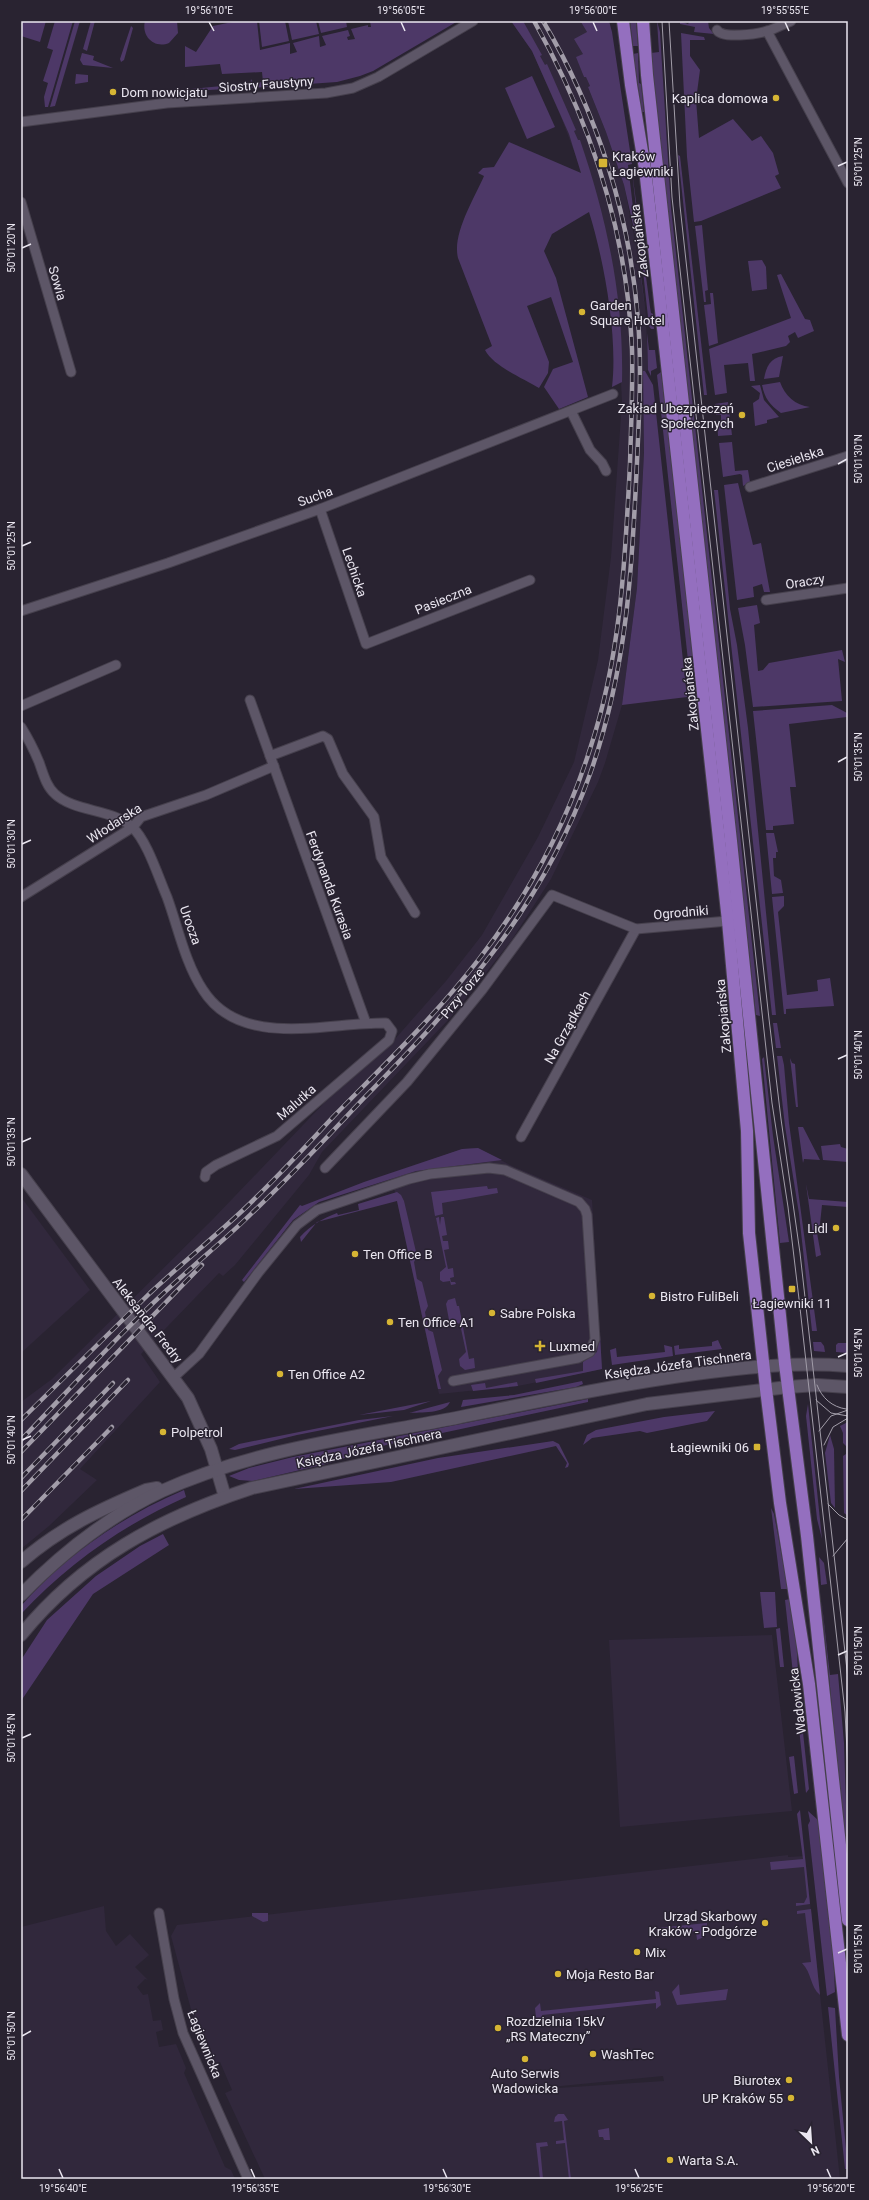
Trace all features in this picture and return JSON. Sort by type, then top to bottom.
[{"type":"main road","name":"Zakopiańska","points":[[623,21],[632,92],[645,169],[728,921],[747,1131],[749,1233],[763,1366]]},
{"type":"main road","name":"Zakopiańska","points":[[643,21],[647,75],[730,833],[785,1364]]},
{"type":"main road","name":"Aleksandra Fredry","points":[[21,1174],[137,1332],[174,1377],[188,1398],[211,1449],[225,1497]]},
{"type":"main road","name":"Księdza Józefa Tischnera","points":[[21,1595],[57,1561],[98,1528],[140,1502],[178,1484],[218,1469],[314,1444],[611,1387],[785,1364],[848,1366]]},
{"type":"main road","name":"Wadowicka","points":[[785,1364],[807,1536],[848,1920]]},
{"type":"main road","name":"Wadowicka","points":[[763,1366],[780,1503],[808,1677],[848,2035]]},
{"type":"main road","name":"Księdza Józefa Tischnera","points":[[21,1636],[62,1591],[115,1549],[167,1520],[225,1497],[308,1475],[631,1408],[690,1398],[766,1389],[817,1385],[848,1387]]},
{"type":"main road","points":[[21,1562],[62,1529],[101,1508],[146,1490],[178,1484]]},
{"type":"street","name":"Siostry Faustyny","points":[[21,122],[167,103],[326,93],[353,88],[378,77],[473,21]]},
{"type":"street","points":[[717,30],[721,34],[737,35],[768,31],[791,21]]},
{"type":"street","points":[[768,31],[848,183]]},
{"type":"street","name":"Sowia","points":[[21,202],[71,372]]},
{"type":"street","name":"Sucha","points":[[21,611],[168,563],[320,509],[613,394]]},
{"type":"street","points":[[571,411],[590,450],[602,463],[606,471]]},
{"type":"street","name":"Ciesielska","points":[[750,487],[848,456]]},
{"type":"street","name":"Lechicka","points":[[320,509],[366,644]]},
{"type":"street","name":"Pasieczna","points":[[366,644],[530,580]]},
{"type":"street","name":"Oraczy","points":[[766,600],[848,588]]},
{"type":"street","points":[[21,706],[116,665]]},
{"type":"street","name":"Ferdynanda Kurasia","points":[[250,700],[366,1023]]},
{"type":"street","points":[[21,727],[25,742],[45,780],[55,795],[70,803],[115,818],[132,827]]},
{"type":"street","points":[[270,756],[321,737],[328,739],[343,774],[374,817],[377,847],[381,857],[415,912]]},
{"type":"street","name":"Włodarska","points":[[21,897],[132,827],[141,817],[206,795],[274,766]]},
{"type":"street","name":"Urocza","points":[[132,827],[150,856],[158,874],[198,982],[211,1001],[221,1010],[240,1021],[274,1029],[386,1023],[392,1031]]},
{"type":"street","name":"Przy Torze","points":[[325,1168],[417,1069],[482,990],[552,895],[636,929]]},
{"type":"street","name":"Ogrodniki","points":[[636,929],[728,921]]},
{"type":"street","name":"Na Grządkach","points":[[521,1137],[636,929]]},
{"type":"street","name":"Malutka","points":[[205,1177],[206,1172],[216,1165],[277,1136],[297,1121],[316,1102],[389,1040],[392,1031]]},
{"type":"street","points":[[174,1377],[199,1354],[258,1273],[297,1225],[317,1210],[374,1189],[409,1179],[430,1174],[489,1168],[504,1170],[579,1202],[586,1209],[587,1215],[595,1339],[590,1352],[578,1358],[453,1381]]},
{"type":"street","name":"Łagiewnicka","points":[[159,1913],[174,1999],[183,2032],[248,2179]]},
{"type":"shaded area","points":[[21,21],[46,21],[40,42],[21,36]]},
{"type":"shaded area","points":[[55,21],[73,21],[48,107],[45,107],[44,97],[48,83],[43,81],[53,50],[47,48]]},
{"type":"shaded area","points":[[75,21],[80,21],[55,106],[50,107]]},
{"type":"shaded area","points":[[91,21],[95,21],[87,51],[83,49]]},
{"type":"shaded area","points":[[145,21],[177,21],[178,33],[169,43],[154,43],[145,32]]},
{"type":"shaded area","points":[[237,21],[257,21],[260,50],[290,43],[290,54],[297,52],[293,43],[319,36],[320,47],[326,45],[322,36],[348,30],[350,36],[347,37],[348,40],[355,39],[351,29],[368,25],[368,27],[371,27],[370,21],[458,21],[373,71],[337,82],[250,88],[251,79],[253,83],[263,82],[262,72],[222,74],[220,64],[185,67],[185,46],[196,52],[213,26]]},
{"type":"shaded area","points":[[259,21],[285,21],[289,41],[262,47]]},
{"type":"shaded area","points":[[288,21],[316,21],[319,34],[292,40]]},
{"type":"shaded area","points":[[318,21],[346,21],[347,27],[321,33]]},
{"type":"shaded area","points":[[511,21],[581,21],[587,32],[583,54],[577,57],[584,77],[586,76],[590,86],[588,87],[606,132],[624,185],[640,266],[646,319],[648,370],[643,372],[644,453],[637,588],[622,705],[605,763],[598,782],[551,879],[511,941],[451,1017],[322,1152],[309,1175],[235,1265],[223,1276],[219,1273],[141,1354],[160,1382],[80,1469],[97,1480],[49,1526],[21,1549],[21,1402],[52,1379],[213,1219],[325,1102],[388,1047],[446,981],[482,935],[538,837],[574,762],[598,660],[611,557],[622,402],[618,325],[580,167],[561,117],[532,51]]},
{"type":"shaded area","points":[[511,21],[523,21],[542,55],[540,56],[545,65],[547,64],[576,130],[574,131],[578,140],[580,140],[606,229],[617,289],[622,351],[622,382],[612,387],[613,345],[608,299],[600,253],[589,212],[552,234],[544,251],[556,278],[588,397],[559,409],[544,387],[553,369],[573,362],[551,297],[527,306],[549,362],[548,373],[539,388],[502,367],[489,356],[485,350],[492,346],[458,258],[458,238],[461,228],[484,176],[478,173],[483,168],[494,167],[509,142],[581,173],[569,134],[532,51]]},
{"type":"shaded area","points":[[577,21],[609,21],[612,32],[632,164],[628,165],[647,326],[636,238],[624,185],[606,132],[588,87],[590,86],[586,77],[584,77],[576,57],[583,54],[574,39],[587,32],[581,22]]},
{"type":"shaded area","points":[[630,21],[636,21],[638,46],[633,46]]},
{"type":"shaded area","points":[[657,21],[660,32],[671,208],[760,1016],[756,1015],[652,67],[651,53],[659,52]]},
{"type":"shaded area","points":[[680,21],[688,24],[690,21],[708,21],[709,28],[714,34],[694,32],[695,27],[680,24]]},
{"type":"shaded area","points":[[131,26],[133,28],[124,60],[121,62],[120,59]]},
{"type":"shaded area","points":[[681,33],[704,37],[705,40],[690,40],[690,56],[700,70],[696,100],[699,138],[733,119],[752,141],[761,136],[773,153],[779,174],[775,176],[781,188],[701,221],[694,222],[687,157]]},
{"type":"shaded area","points":[[82,53],[94,56],[93,60],[113,68],[83,65],[80,60]]},
{"type":"shaded area","points":[[638,53],[639,83],[641,84],[644,112],[642,112],[633,54]]},
{"type":"shaded area","points":[[76,74],[88,75],[88,82],[75,84]]},
{"type":"shaded area","points":[[532,76],[555,127],[527,139],[505,88]]},
{"type":"shaded area","points":[[242,84],[244,88],[191,91],[191,89]]},
{"type":"shaded area","points":[[678,155],[680,156],[707,395],[704,395]]},
{"type":"shaded area","points":[[632,171],[654,329],[651,329],[649,326]]},
{"type":"shaded area","points":[[702,225],[708,290],[705,291],[706,302],[704,302],[695,226]]},
{"type":"shaded area","points":[[762,260],[766,267],[767,289],[752,291],[748,261]]},
{"type":"shaded area","points":[[781,274],[805,319],[810,320],[814,331],[798,338],[795,332],[788,336],[790,342],[786,346],[752,354],[755,381],[750,381],[748,363],[724,365],[727,393],[715,395],[709,349],[791,318],[777,275]]},
{"type":"shaded area","points":[[710,293],[713,293],[718,343],[709,346],[704,305],[711,304]]},
{"type":"shaded area","points":[[647,333],[649,350],[655,350],[657,368],[651,371],[651,376],[648,370]]},
{"type":"shaded area","points":[[783,356],[779,377],[764,379],[769,364],[775,359]]},
{"type":"shaded area","points":[[643,371],[645,371],[653,385],[687,697],[622,705],[637,588],[644,453]]},
{"type":"shaded area","points":[[661,372],[701,722],[695,725],[657,375]]},
{"type":"shaded area","points":[[780,382],[785,392],[791,399],[795,402],[810,407],[781,413],[777,410],[766,398],[762,385]]},
{"type":"shaded area","points":[[760,385],[764,400],[779,417],[767,420],[767,423],[755,426],[753,403],[759,399],[760,393],[751,386]]},
{"type":"shaded area","points":[[728,402],[732,435],[718,436],[717,421],[721,420],[721,415],[716,415],[715,404]]},
{"type":"shaded area","points":[[732,442],[735,471],[748,470],[750,482],[743,486],[742,475],[740,474],[723,477],[719,443]]},
{"type":"shaded area","points":[[738,483],[753,545],[761,543],[770,592],[764,592],[762,584],[753,587],[754,597],[737,600],[724,485]]},
{"type":"shaded area","points":[[714,490],[718,490],[730,609],[737,645],[748,728],[776,1015],[772,1015]]},
{"type":"shaded area","points":[[757,605],[760,623],[754,625],[758,671],[763,670],[769,663],[842,650],[845,662],[838,659],[842,701],[753,707],[745,645],[738,608]]},
{"type":"shaded area","points":[[832,705],[847,713],[847,717],[789,724],[796,787],[790,787],[794,824],[773,826],[773,830],[766,830],[753,711]]},
{"type":"shaded area","points":[[766,833],[774,833],[778,852],[776,852],[776,858],[773,858],[774,876],[781,880],[783,893],[772,894]]},
{"type":"shaded area","points":[[784,896],[784,906],[778,912],[787,995],[818,991],[817,980],[830,978],[834,1006],[786,1009],[786,1014],[784,1014],[772,897]]},
{"type":"shaded area","points":[[773,1023],[777,1023],[781,1048],[776,1048]]},
{"type":"shaded area","points":[[777,1056],[782,1056],[784,1065],[789,1123],[817,1331],[812,1331],[799,1214],[785,1126]]},
{"type":"shaded area","points":[[764,1057],[773,1136],[789,1242],[780,1243],[762,1059]]},
{"type":"shaded area","points":[[790,1058],[792,1063],[795,1064],[798,1107],[796,1107]]},
{"type":"shaded area","points":[[798,1127],[803,1127],[820,1160],[804,1159],[803,1163]]},
{"type":"shaded area","points":[[840,1144],[841,1147],[848,1149],[848,1162],[823,1160],[821,1146]]},
{"type":"shaded area","points":[[478,1148],[512,1166],[592,1200],[602,1369],[518,1386],[439,1394],[391,1174],[462,1149]]},
{"type":"shaded area","points":[[478,1148],[502,1160],[416,1171],[319,1202],[293,1220],[244,1282],[242,1280],[300,1205],[302,1206],[364,1182],[462,1149]]},
{"type":"shaded area","points":[[806,1184],[809,1199],[848,1202],[848,1207],[822,1205],[819,1233],[817,1233],[821,1255],[816,1257]]},
{"type":"shaded area","points":[[487,1186],[488,1189],[497,1188],[498,1193],[442,1203],[443,1214],[435,1216],[431,1192]]},
{"type":"shaded area","points":[[397,1192],[401,1195],[404,1201],[417,1256],[414,1262],[417,1279],[422,1282],[428,1306],[425,1312],[428,1330],[433,1332],[442,1370],[438,1376],[441,1389],[438,1389],[397,1201],[319,1221],[337,1213],[338,1215],[359,1210],[358,1204]]},
{"type":"shaded area","points":[[21,1197],[90,1290],[21,1353]]},
{"type":"shaded area","points":[[439,1217],[440,1225],[441,1217],[444,1217],[447,1235],[442,1236],[443,1241],[448,1241],[449,1249],[444,1250],[448,1269],[453,1268],[454,1277],[450,1278],[451,1282],[455,1282],[456,1284],[451,1285],[450,1281],[443,1282],[440,1280],[440,1272],[446,1267],[436,1218]]},
{"type":"shaded area","points":[[316,1224],[301,1242],[300,1237]]},
{"type":"shaded area","points":[[455,1298],[457,1306],[459,1306],[469,1359],[474,1358],[475,1368],[465,1370],[460,1366],[459,1359],[466,1352],[460,1324],[449,1320],[446,1304],[448,1300]]},
{"type":"shaded area","points":[[599,1335],[602,1369],[536,1383],[535,1379],[583,1371],[583,1362],[597,1352]]},
{"type":"shaded area","points":[[718,1340],[722,1349],[675,1355],[674,1346],[679,1345],[679,1349],[712,1346],[712,1342]]},
{"type":"shaded area","points":[[813,1342],[821,1342],[824,1346],[825,1352],[814,1351]]},
{"type":"shaded area","points":[[838,1343],[848,1343],[848,1353],[836,1352],[836,1345]]},
{"type":"shaded area","points":[[664,1345],[672,1347],[673,1356],[612,1365],[610,1350],[616,1348],[617,1357],[665,1352]]},
{"type":"shaded area","points":[[582,1381],[583,1384],[576,1387],[461,1407],[463,1400],[514,1395]]},
{"type":"shaded area","points":[[517,1382],[518,1386],[473,1391],[471,1385],[485,1383],[486,1388]]},
{"type":"shaded area","points":[[588,1399],[588,1402],[386,1445],[326,1464],[253,1481],[239,1480],[229,1476],[249,1468],[293,1457]]},
{"type":"shaded area","points":[[431,1401],[404,1410],[359,1415]]},
{"type":"shaded area","points":[[450,1402],[443,1409],[409,1413]]},
{"type":"shaded area","points":[[808,1404],[822,1539],[817,1519],[806,1416]]},
{"type":"shaded area","points":[[715,1411],[707,1421],[647,1433],[640,1431],[592,1438],[583,1445],[587,1435],[596,1430],[664,1417]]},
{"type":"shaded area","points":[[393,1416],[297,1435],[235,1450],[229,1449],[239,1444],[359,1420]]},
{"type":"shaded area","points":[[848,1422],[848,1516],[844,1513],[843,1456],[846,1454],[846,1446],[843,1443],[843,1433],[840,1426]]},
{"type":"shaded area","points":[[830,1435],[834,1449],[835,1508],[831,1503],[825,1453]]},
{"type":"shaded area","points":[[553,1441],[559,1444],[569,1464],[568,1467],[565,1468],[567,1463],[556,1446],[391,1482],[294,1489],[438,1458]]},
{"type":"shaded area","points":[[184,1490],[186,1497],[140,1520],[98,1547],[78,1562],[39,1595],[21,1614],[21,1606],[56,1570],[76,1554],[117,1525],[161,1500]]},
{"type":"shaded area","points":[[771,1508],[774,1514],[788,1589],[781,1589]]},
{"type":"shaded area","points":[[163,1534],[169,1545],[93,1594],[21,1701],[21,1660],[47,1620],[96,1576],[140,1546]]},
{"type":"shaded area","points":[[819,1557],[824,1563],[827,1584],[821,1585]]},
{"type":"shaded area","points":[[760,1592],[775,1592],[777,1627],[764,1628]]},
{"type":"shaded area","points":[[821,1596],[830,1675],[838,1674],[844,1743],[848,1868],[833,1728]]},
{"type":"shaded area","points":[[790,1599],[796,1637],[800,1704],[809,1789],[806,1793],[785,1600]]},
{"type":"shaded area","points":[[780,1628],[784,1667],[780,1667],[776,1629]]},
{"type":"shaded area","points":[[772,1635],[792,1811],[620,1827],[609,1640]]},
{"type":"shaded area","points":[[794,1756],[798,1793],[794,1794],[789,1757]]},
{"type":"shaded area","points":[[800,1810],[810,1904],[796,1906],[796,1903],[804,1903],[807,1897],[804,1867],[771,1870],[770,1862],[803,1859],[797,1814]]},
{"type":"shaded area","points":[[808,1811],[818,1820],[833,1951],[835,1992],[827,1996],[808,1825],[810,1821]]},
{"type":"shaded area","points":[[788,1855],[788,1857],[805,1856],[840,2179],[265,2179],[225,2093],[232,2090],[220,2062],[214,2063],[192,2013],[171,1936],[177,1925]],"holes":[[[663,2076],[664,2081],[543,2089]]]},
{"type":"shaded area","points":[[104,1906],[106,1931],[116,1946],[130,1934],[149,1955],[135,1967],[148,1980],[145,1979],[137,1987],[143,1995],[148,1994],[153,2021],[161,2020],[163,2030],[156,2032],[159,2047],[176,2044],[186,2068],[184,2073],[225,2167],[231,2170],[235,2179],[21,2179],[21,1927]]},
{"type":"shaded area","points":[[811,1909],[820,1995],[814,1988],[808,1971],[802,1963],[811,1962],[805,1913],[797,1914],[797,1911]]},
{"type":"shaded area","points":[[252,1913],[268,1913],[268,1921],[263,1922],[252,1916]]},
{"type":"shaded area","points":[[707,1923],[707,1932],[704,1937],[697,1940],[696,1931],[658,1936],[656,1928]]},
{"type":"shaded area","points":[[679,1984],[680,1995],[728,1989],[726,2000],[677,2005],[672,1992]]},
{"type":"shaded area","points":[[655,1991],[659,1992],[661,2005],[656,2009],[656,2003],[542,2015],[543,2021],[536,2018],[535,2008],[540,2003],[541,2011],[656,1999]]},
{"type":"shaded area","points":[[828,2007],[835,2008],[839,2077],[848,2169],[845,2169]]},
{"type":"shaded area","points":[[558,2114],[564,2114],[568,2120],[564,2121],[571,2179],[569,2179],[565,2143],[556,2144],[556,2141],[564,2140],[562,2121],[554,2122],[555,2117]]},
{"type":"shaded area","points":[[609,2128],[610,2140],[604,2140],[603,2137],[599,2137],[598,2130]]},
{"type":"shaded area","points":[[547,2142],[548,2146],[540,2147],[543,2179],[540,2179],[536,2143]]},
{"type":"tram line","points":[[662,21],[672,197],[772,1103],[788,1207],[799,1299],[845,1712],[848,1770]]},
{"type":"tram line","points":[[669,21],[680,206],[769,1019],[781,1119],[800,1253],[848,1679]]},
{"type":"tram line","points":[[817,1385],[828,1401],[836,1406],[846,1409]]},
{"type":"tram line","points":[[816,1400],[831,1413],[848,1416]]},
{"type":"tram line","points":[[819,1431],[831,1416],[848,1410]]},
{"type":"tram line","points":[[824,1445],[833,1427],[848,1418]]},
{"type":"tram line","points":[[828,1504],[839,1515],[848,1520]]},
{"type":"tram line","points":[[833,1556],[848,1538]]},
{"type":"railway","points":[[21,1420],[150,1293],[266,1188],[445,1000],[479,959],[514,910],[544,859],[580,777],[590,749],[609,679],[620,608],[630,464],[632,349],[629,305],[623,263],[614,220],[602,179],[589,138],[573,98],[534,21]]},
{"type":"railway","points":[[21,1440],[98,1358],[158,1298],[244,1221],[295,1170],[399,1062],[465,988],[523,909],[548,867],[571,822],[590,774],[612,696],[626,620],[633,542],[639,427],[640,355],[638,320],[634,281],[627,242],[619,203],[608,165],[580,91],[543,21]]},
{"type":"railway","points":[[21,1452],[202,1265]]},
{"type":"railway","points":[[21,1491],[128,1380]]},
{"type":"railway","points":[[21,1478],[113,1383]]},
{"type":"railway","points":[[21,1520],[112,1427]]},
{"type":"place","name":"Dom nowicjatu","points":[[113,92]]},
{"type":"place","name":"Kaplica domowa","points":[[776,98]]},
{"type":"place","name":"Kraków Łagiewniki","points":[[603,163]]},
{"type":"place","name":"Garden Square Hotel","points":[[582,312]]},
{"type":"place","name":"Zakład Ubezpieczeń Społecznych","points":[[742,415]]},
{"type":"place","name":"Lidl","points":[[836,1228]]},
{"type":"place","name":"Ten Office B","points":[[355,1254]]},
{"type":"place","name":"Łagiewniki 11","points":[[792,1289]]},
{"type":"place","name":"Bistro FuliBeli","points":[[652,1296]]},
{"type":"place","name":"Sabre Polska","points":[[492,1313]]},
{"type":"place","name":"Ten Office A1","points":[[390,1322]]},
{"type":"place","name":"Luxmed","points":[[540,1346]]},
{"type":"place","name":"Ten Office A2","points":[[280,1374]]},
{"type":"place","name":"Polpetrol","points":[[163,1432]]},
{"type":"place","name":"Łagiewniki 06","points":[[757,1447]]},
{"type":"place","name":"Urząd Skarbowy Kraków - Podgórze","points":[[765,1923]]},
{"type":"place","name":"Mix","points":[[637,1952]]},
{"type":"place","name":"Moja Resto Bar","points":[[558,1974]]},
{"type":"place","name":"Rozdzielnia 15kV „RS Mateczny”","points":[[498,2028]]},
{"type":"place","name":"WashTec","points":[[593,2054]]},
{"type":"place","name":"Auto Serwis Wadowicka","points":[[525,2059]]},
{"type":"place","name":"Biurotex","points":[[789,2080]]},
{"type":"place","name":"UP Kraków 55","points":[[791,2098]]},
{"type":"place","name":"Warta S.A.","points":[[670,2160]]}]
